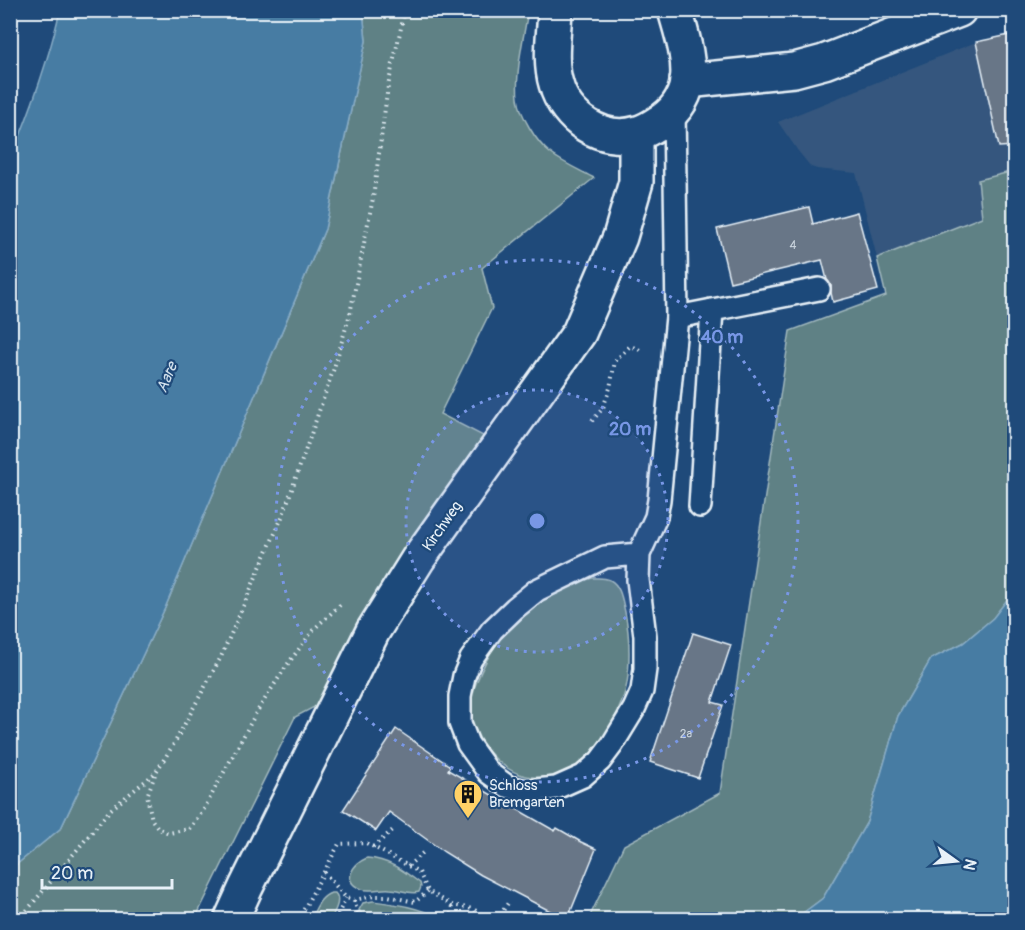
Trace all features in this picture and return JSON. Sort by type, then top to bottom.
[{"type":"street","points":[[555,10],[553,61],[555,83],[562,100],[569,111],[589,128],[618,135],[636,134],[652,127],[663,120],[681,95],[687,64],[675,10]]},
{"type":"street","points":[[681,95],[824,62],[959,10]]},
{"type":"street","name":"Kirchweg","points":[[231,920],[372,631],[418,559],[579,333],[620,237],[636,182],[636,134]]},
{"type":"lane","points":[[639,554],[606,557],[537,590],[514,608],[492,630],[471,660],[459,696],[460,723],[468,744],[489,773],[507,786],[526,791],[556,788],[583,776],[600,761],[622,730],[642,691],[645,636],[638,580],[639,554],[656,517],[659,500],[677,317],[681,95]]},
{"type":"lane","points":[[677,317],[819,289]]},
{"type":"lane","points":[[700,506],[711,310]]},
{"type":"path","points":[[345,600],[314,629],[287,665],[256,713],[203,811],[189,829],[169,833],[159,829],[152,820],[147,796],[156,772],[175,742],[220,657],[283,515],[334,368],[350,314],[373,198],[388,86],[405,10]]},
{"type":"path","points":[[592,421],[603,408],[610,388],[615,361],[630,346],[644,351],[673,353]]},
{"type":"path","points":[[19,920],[110,810],[156,772]]},
{"type":"path","points":[[373,847],[394,829]]},
{"type":"path","points":[[298,920],[339,844],[366,843],[419,872],[428,891],[452,905],[473,909],[491,920]]},
{"type":"path","points":[[408,866],[425,851]]},
{"type":"path","points":[[324,872],[346,898],[354,900],[388,896],[415,902],[428,891]]},
{"type":"path","points":[[335,920],[346,898]]},
{"type":"path","points":[[354,900],[362,920]]},
{"type":"path","points":[[497,920],[508,903]]},
{"type":"path","points":[[450,920],[452,905]]},
{"type":"shaded area","points":[[1014,34],[1014,171],[978,181],[982,217],[877,258],[856,173],[811,167],[778,122],[976,42]]},
{"type":"green space","points":[[363,11],[528,11],[520,54],[517,88],[519,105],[534,135],[550,153],[594,178],[482,268],[492,308],[440,414],[491,440],[320,704],[295,717],[195,919],[11,920],[11,869],[61,828],[165,608],[325,229],[366,41]]},
{"type":"green space","points":[[1014,171],[1014,591],[993,618],[963,643],[931,659],[898,716],[867,822],[823,898],[795,919],[588,920],[624,845],[720,793],[790,331],[886,296],[877,258],[982,217],[978,180]]},
{"type":"green space","points":[[592,578],[610,580],[617,586],[622,598],[629,651],[628,675],[623,698],[606,735],[580,765],[573,770],[554,776],[531,777],[518,774],[505,767],[494,757],[476,733],[470,712],[474,688],[491,652],[518,617],[549,595]]},
{"type":"green space","points":[[367,858],[389,863],[402,870],[420,883],[419,892],[412,893],[394,889],[364,890],[355,886],[350,877],[351,873],[357,864]]},
{"type":"green space","points":[[331,893],[335,893],[338,899],[331,919],[310,919],[321,901]]},
{"type":"green space","points":[[373,901],[416,909],[440,919],[365,919],[359,910],[363,903]]},
{"type":"water","name":"Aare","points":[[60,11],[363,11],[366,41],[325,229],[165,608],[61,828],[11,869],[11,158],[38,85]]},
{"type":"water","points":[[1014,591],[1014,919],[795,919],[823,898],[867,822],[898,716],[931,659],[963,643],[993,618]]},
{"type":"building","points":[[1014,34],[1014,146],[999,147],[976,42]]},
{"type":"building","points":[[809,207],[813,224],[857,212],[878,290],[833,302],[831,286],[827,280],[822,260],[730,282],[717,229]]},
{"type":"building","points":[[693,633],[731,645],[712,702],[723,705],[698,778],[650,762]]},
{"type":"building","name":"Schloss Bremgarten","points":[[396,729],[450,766],[448,770],[555,831],[557,828],[596,849],[568,918],[481,875],[444,852],[389,812],[376,831],[343,810]]},
{"type":"place","name":"Schloss Bremgarten","points":[[468,820]]}]
